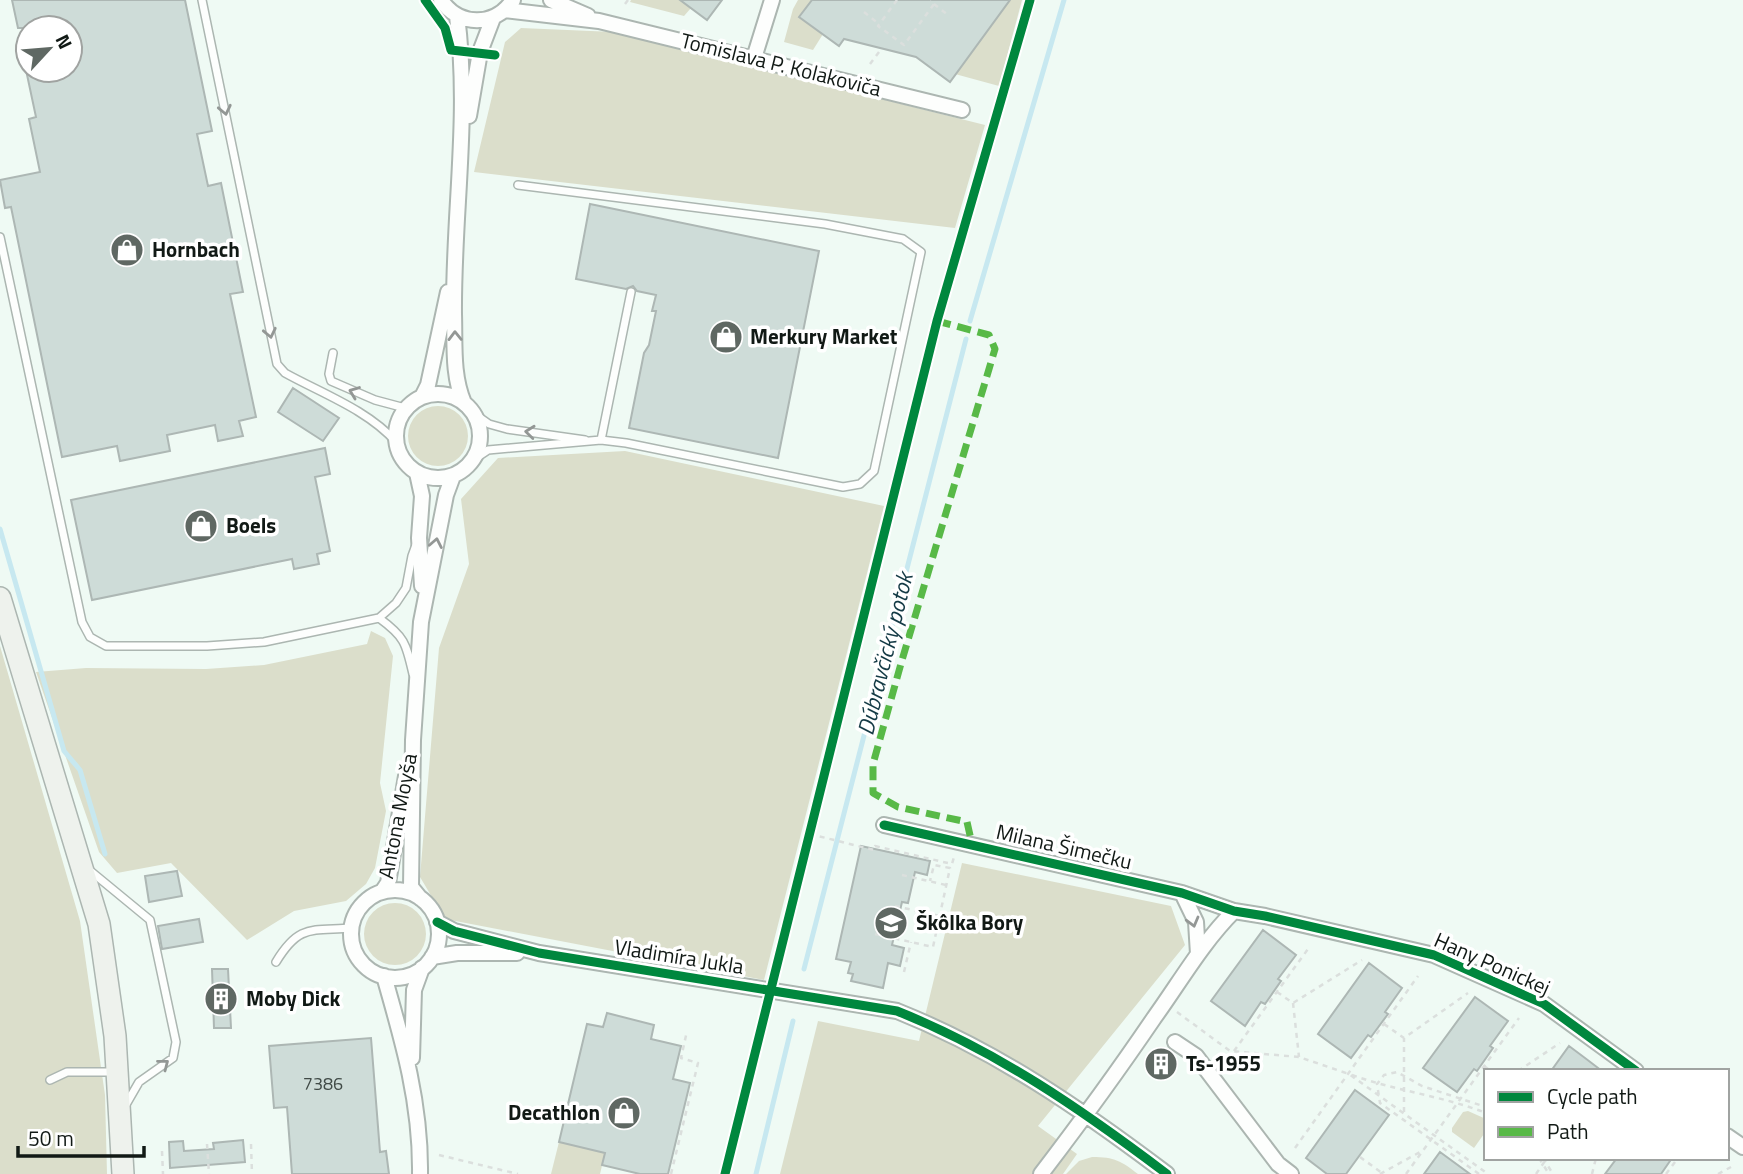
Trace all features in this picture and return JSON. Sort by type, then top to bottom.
[{"type":"main road","points":[[0,598],[99,924],[118,1072],[123,1174]]},
{"type":"street","points":[[441,0],[457,16],[462,51],[462,152],[454,263],[456,385],[468,407],[479,428],[480,436],[473,460],[453,475],[435,478],[417,473],[402,460],[396,442],[397,422],[405,408],[422,397],[444,394],[468,407]]},
{"type":"street","name":"Tomislava P. Kolakoviča","points":[[551,0],[599,21]]},
{"type":"street","points":[[754,58],[772,0]]},
{"type":"street","points":[[462,152],[480,52],[504,9]]},
{"type":"street","name":"Tomislava P. Kolakoviča","points":[[457,16],[475,21],[504,9],[599,21],[962,110]]},
{"type":"street","points":[[422,397],[431,372],[454,263]]},
{"type":"street","name":"Antona Moyša","points":[[417,473],[422,496],[419,538],[423,610]]},
{"type":"street","name":"Antona Moyša","points":[[420,898],[411,887],[413,740],[423,610],[446,495],[453,475]]},
{"type":"street","name":"Antona Moyša","points":[[382,891],[388,883],[413,740]]},
{"type":"street","name":"Milana Šimečku","points":[[884,825],[1182,892],[1234,911]]},
{"type":"street","points":[[420,1174],[420,1147],[412,1077],[414,990],[438,940],[437,922],[431,909],[420,898],[402,890],[382,891],[359,908],[351,928],[353,949],[360,961],[371,971],[384,976],[407,976],[427,962]]},
{"type":"street","points":[[1182,892],[1196,922],[1198,954]]},
{"type":"street","points":[[1041,1174],[1087,1114],[1198,954],[1234,911]]},
{"type":"street","name":"Hany Ponickej","points":[[1234,911],[1434,955],[1544,1004],[1633,1069]]},
{"type":"street","name":"Vladimíra Jukla","points":[[437,922],[454,931],[540,953],[897,1011],[940,1028],[996,1057],[1087,1114],[1167,1174]]},
{"type":"street","name":"Vladimíra Jukla","points":[[427,962],[457,953],[540,953]]},
{"type":"street","points":[[384,976],[412,1077]]},
{"type":"street","points":[[1175,1042],[1196,1056],[1278,1164],[1291,1174]]},
{"type":"street","points":[[420,1147],[427,1174]]},
{"type":"lane","points":[[202,0],[277,364],[285,373],[368,417],[383,427],[396,442]]},
{"type":"lane","points":[[473,460],[488,450],[601,440],[844,487],[860,484],[874,471],[921,252],[903,239],[825,224],[519,185]]},
{"type":"lane","points":[[0,237],[82,622],[90,637],[106,646],[264,642],[379,618],[396,603],[406,588],[411,556],[419,538]]},
{"type":"lane","points":[[601,440],[631,292]]},
{"type":"lane","points":[[333,353],[329,374],[331,381],[375,400],[405,408]]},
{"type":"lane","points":[[468,407],[489,424],[507,429],[592,441]]},
{"type":"lane","points":[[379,618],[397,631],[407,646],[417,693]]},
{"type":"lane","points":[[82,864],[150,920],[176,1042],[173,1058],[139,1082],[121,1115]]},
{"type":"lane","points":[[276,962],[287,944],[304,931],[351,928]]},
{"type":"lane","points":[[50,1080],[67,1072],[118,1072]]},
{"type":"path","points":[[879,24],[897,0]]},
{"type":"path","points":[[864,12],[879,24],[890,38],[904,45],[933,2],[948,15]]},
{"type":"path","points":[[870,64],[882,48]]},
{"type":"path","points":[[807,847],[814,821]]},
{"type":"path","points":[[810,834],[952,864],[955,853]]},
{"type":"path","points":[[875,934],[933,947],[950,868],[934,864],[930,881]]},
{"type":"path","points":[[902,875],[947,885]]},
{"type":"path","points":[[895,906],[940,916]]},
{"type":"path","points":[[904,972],[911,942]]},
{"type":"path","points":[[1234,1052],[1308,949]]},
{"type":"path","points":[[1293,1003],[1362,960]]},
{"type":"path","points":[[1295,1148],[1419,976]]},
{"type":"path","points":[[1278,992],[1293,1003],[1299,1058]]},
{"type":"path","points":[[1404,1038],[1468,993]]},
{"type":"path","points":[[1174,1010],[1230,1052],[1299,1058],[1377,1084],[1484,1106]]},
{"type":"path","points":[[1406,1174],[1519,1018]]},
{"type":"path","points":[[1384,1024],[1404,1038]]},
{"type":"path","points":[[671,1174],[698,1063],[681,1058],[687,1031]]},
{"type":"path","points":[[1404,1038],[1404,1113]]},
{"type":"path","points":[[1521,1069],[1560,1044]]},
{"type":"path","points":[[1485,1066],[1489,1069]]},
{"type":"path","points":[[1479,1174],[1381,1103],[1377,1084],[1384,1075],[1397,1072],[1422,1086],[1484,1112]]},
{"type":"path","points":[[1349,1074],[1488,1174]]},
{"type":"path","points":[[207,1144],[209,1174]]},
{"type":"path","points":[[251,1144],[252,1174]]},
{"type":"path","points":[[162,1151],[163,1174]]},
{"type":"path","points":[[1360,1157],[1381,1174],[1423,1151]]},
{"type":"path","points":[[439,1155],[518,1174]]},
{"type":"path","points":[[1536,1174],[1543,1160]]},
{"type":"path","points":[[1543,1160],[1551,1174]]},
{"type":"path","points":[[1718,1174],[1731,1167]]},
{"type":"green space","points":[[680,0],[691,8],[684,16],[630,2]]},
{"type":"green space","points":[[798,0],[812,0],[800,17],[823,34],[813,50],[784,42]]},
{"type":"green space","points":[[1010,0],[1022,0],[999,86],[955,74]]},
{"type":"green space","points":[[521,28],[614,32],[985,125],[955,228],[474,172],[505,42]]},
{"type":"green space","points":[[432,406],[444,406],[460,414],[466,424],[466,448],[460,458],[444,466],[432,466],[416,458],[408,442],[408,430],[416,414]]},
{"type":"green space","points":[[625,451],[884,506],[764,980],[445,919],[420,877],[439,648],[469,564],[461,499],[498,458]]},
{"type":"green space","points":[[371,631],[385,638],[393,656],[380,783],[386,811],[375,868],[366,884],[346,901],[294,911],[247,940],[171,863],[117,873],[99,852],[36,672],[86,668],[206,669],[264,665],[367,644]]},
{"type":"green space","points":[[0,646],[80,921],[105,1095],[107,1174],[0,1174]]},
{"type":"green space","points":[[962,863],[1171,906],[1185,945],[1038,1126],[1077,1154],[1063,1174],[780,1174],[818,1021],[919,1041]]},
{"type":"green space","points":[[395,903],[417,912],[426,934],[417,956],[395,965],[373,956],[364,934],[373,912]]},
{"type":"green space","points":[[1468,1111],[1484,1118],[1484,1134],[1474,1148],[1452,1132],[1463,1112]]},
{"type":"green space","points":[[559,1142],[605,1153],[600,1174],[551,1174]]},
{"type":"green space","points":[[1092,1157],[1117,1161],[1138,1174],[1066,1174],[1079,1161]]},
{"type":"building","name":"Hornbach","points":[[12,0],[185,0],[212,131],[197,134],[208,186],[221,183],[243,292],[230,294],[256,417],[239,421],[243,436],[218,441],[215,425],[167,435],[170,451],[120,461],[117,446],[62,457],[11,207],[5,208],[0,180],[40,172],[29,119],[36,117],[29,84],[84,84],[84,14],[15,14]]},
{"type":"building","points":[[680,0],[722,0],[707,20]]},
{"type":"building","points":[[812,0],[1010,0],[950,82],[916,57],[844,39],[839,46],[799,17]]},
{"type":"building","name":"Merkury Market","points":[[590,204],[819,251],[778,458],[629,428],[644,353],[649,345],[656,311],[652,311],[656,295],[637,291],[633,286],[626,289],[576,279]]},
{"type":"building","points":[[293,388],[339,418],[323,441],[278,412]]},
{"type":"building","name":"Boels","points":[[325,448],[330,474],[315,477],[330,551],[317,554],[319,564],[294,569],[292,559],[92,600],[71,500]]},
{"type":"building","points":[[861,846],[930,861],[927,875],[915,872],[908,903],[902,902],[892,945],[904,948],[900,966],[888,963],[883,988],[851,981],[853,974],[848,973],[851,962],[836,959]]},
{"type":"building","points":[[177,871],[182,896],[149,902],[145,876]]},
{"type":"building","points":[[199,919],[203,942],[162,949],[158,926]]},
{"type":"building","points":[[1263,930],[1296,955],[1278,979],[1281,981],[1265,1004],[1261,1002],[1245,1026],[1211,1001]]},
{"type":"building","points":[[1369,963],[1402,988],[1385,1012],[1388,1014],[1351,1058],[1318,1034]]},
{"type":"building","name":"Moby Dick","points":[[212,969],[228,969],[231,1028],[214,1028]]},
{"type":"building","points":[[1475,997],[1508,1021],[1490,1046],[1493,1048],[1477,1071],[1474,1069],[1457,1092],[1423,1068]]},
{"type":"building","name":"Decathlon","points":[[607,1013],[654,1025],[651,1039],[681,1046],[673,1079],[690,1083],[668,1174],[640,1174],[602,1165],[605,1153],[559,1142],[587,1024],[603,1027]]},
{"type":"building","points":[[371,1038],[380,1152],[386,1151],[389,1174],[292,1174],[287,1107],[274,1108],[269,1046]]},
{"type":"building","points":[[1569,1046],[1599,1069],[1552,1069]]},
{"type":"building","points":[[1355,1090],[1389,1115],[1346,1174],[1327,1174],[1306,1158]]},
{"type":"building","points":[[243,1140],[245,1162],[170,1168],[169,1142],[183,1141],[184,1151],[214,1149],[213,1143]]},
{"type":"building","points":[[1440,1152],[1470,1174],[1424,1174]]},
{"type":"building","points":[[1616,1160],[1671,1160],[1661,1174],[1605,1174]]},
{"type":"waterway","name":"Dúbravčický potok","points":[[970,321],[1064,0]]},
{"type":"waterway","name":"Dúbravčický potok","points":[[804,969],[966,339]]},
{"type":"waterway","points":[[0,529],[64,751],[80,770],[105,854]]},
{"type":"waterway","name":"Dúbravčický potok","points":[[756,1174],[793,1021]]},
{"type":"marked path","points":[[937,321],[989,335],[995,349],[873,764],[873,793],[898,807],[967,822],[972,844]]},
{"type":"cycle path","points":[[425,0],[445,28],[451,50],[495,55]]},
{"type":"cycle path","points":[[725,1174],[937,321],[1030,0]]},
{"type":"cycle path","points":[[884,825],[1182,893],[1234,911],[1434,955],[1544,1004],[1633,1069]]},
{"type":"cycle path","points":[[437,922],[454,931],[539,953],[897,1011],[1004,1063],[1070,1104],[1167,1174]]},
{"type":"place","name":"Hornbach","points":[[127,250]]},
{"type":"place","name":"Merkury Market","points":[[726,337]]},
{"type":"place","name":"Boels","points":[[201,526]]},
{"type":"place","name":"Škôlka Bory","points":[[891,923]]},
{"type":"place","name":"Moby Dick","points":[[221,999]]},
{"type":"place","name":"Ts-1955","points":[[1161,1064]]},
{"type":"place","name":"Decathlon","points":[[624,1113]]}]
